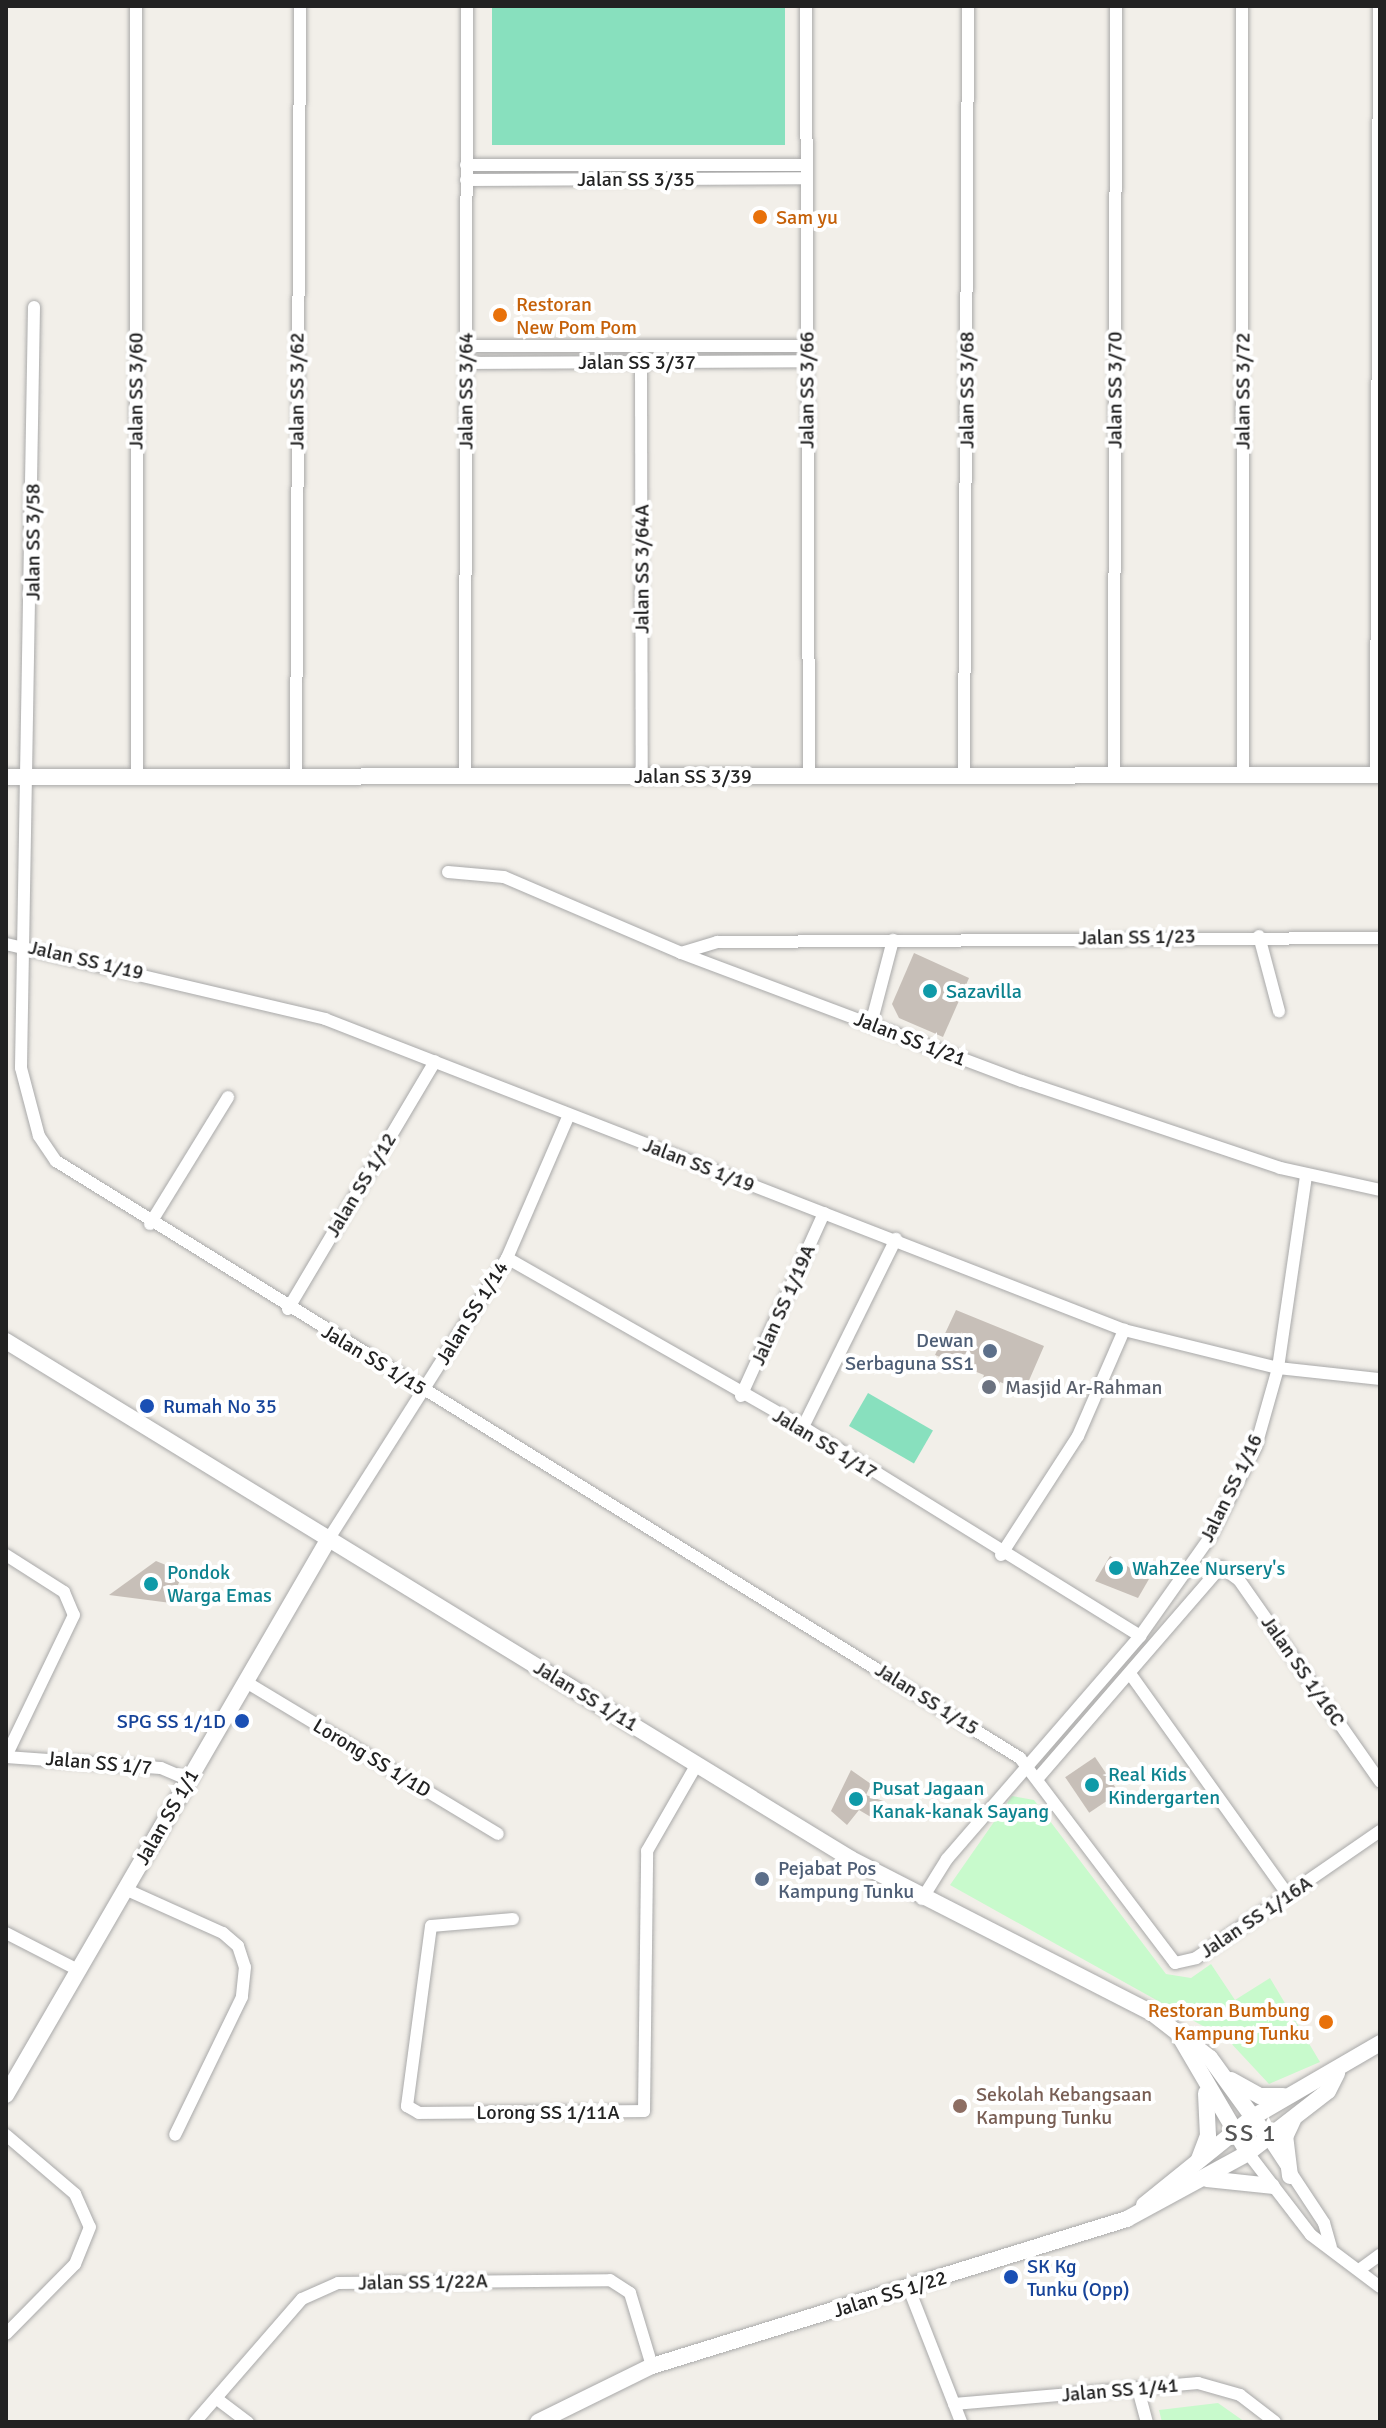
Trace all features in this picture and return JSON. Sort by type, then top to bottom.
[{"type":"street","name":"Jalan SS 3/60","points":[[136,6],[137,777]]},
{"type":"street","name":"Jalan SS 3/62","points":[[296,777],[300,6]]},
{"type":"street","name":"Jalan SS 3/64","points":[[465,776],[467,6]]},
{"type":"street","name":"Jalan SS 3/66","points":[[806,6],[809,775]]},
{"type":"street","name":"Jalan SS 3/68","points":[[964,773],[968,6]]},
{"type":"street","name":"Jalan SS 3/70","points":[[1114,774],[1116,6]]},
{"type":"street","name":"Jalan SS 3/72","points":[[1242,6],[1243,776]]},
{"type":"street","points":[[1378,775],[1379,11]]},
{"type":"street","name":"Jalan SS 3/35","points":[[466,165],[806,171]]},
{"type":"street","name":"Jalan SS 3/35","points":[[466,180],[806,171]]},
{"type":"street","name":"Jalan SS 3/58","points":[[31,777],[34,307]]},
{"type":"street","name":"Jalan SS 3/37","points":[[466,346],[807,346]]},
{"type":"street","name":"Jalan SS 3/64A","points":[[641,361],[642,776]]},
{"type":"street","name":"Jalan SS 3/37","points":[[466,363],[807,361]]},
{"type":"street","name":"Jalan SS 3/39","points":[[6,777],[964,773],[1378,775]]},
{"type":"street","name":"Jalan SS 1/15","points":[[31,777],[13,944],[21,1068],[39,1136],[79,1180],[425,1390],[1027,1765]]},
{"type":"street","name":"Jalan SS 1/21","points":[[448,872],[504,877],[681,953],[871,1024],[1306,1175],[1380,1190]]},
{"type":"street","points":[[1259,936],[1279,1011]]},
{"type":"street","name":"Jalan SS 1/23","points":[[681,953],[717,942],[1259,936],[1380,938]]},
{"type":"street","points":[[871,1024],[893,940]]},
{"type":"street","name":"Jalan SS 1/19","points":[[13,944],[325,1019],[1124,1330],[1278,1368],[1380,1379]]},
{"type":"street","name":"Jalan SS 1/12","points":[[288,1309],[435,1061]]},
{"type":"street","points":[[150,1224],[228,1097]]},
{"type":"street","name":"Jalan SS 1/14","points":[[328,1540],[507,1258],[569,1115]]},
{"type":"street","name":"Jalan SS 1/16","points":[[922,1899],[1027,1765],[1140,1636],[1210,1537],[1256,1446],[1278,1368],[1306,1175]]},
{"type":"street","name":"Jalan SS 1/19A","points":[[741,1396],[824,1213]]},
{"type":"street","points":[[803,1427],[896,1239]]},
{"type":"street","name":"Jalan SS 1/17","points":[[507,1258],[741,1396],[803,1427],[1001,1555],[1140,1636]]},
{"type":"street","points":[[1001,1555],[1078,1436],[1124,1330]]},
{"type":"street","name":"Jalan SS 1/11","points":[[6,1341],[328,1540],[922,1899],[1177,2032],[1268,2138]]},
{"type":"street","name":"Jalan SS 1/1","points":[[6,2095],[328,1540]]},
{"type":"street","points":[[6,1555],[64,1592],[74,1615],[6,1756]]},
{"type":"street","name":"Jalan SS 1/16","points":[[1038,1778],[1131,1675],[1204,1579],[1221,1567]]},
{"type":"street","name":"Jalan SS 1/16C","points":[[1221,1567],[1239,1580],[1380,1781]]},
{"type":"street","points":[[1131,1675],[1288,1895]]},
{"type":"street","name":"Lorong SS 1/1D","points":[[246,1682],[498,1834]]},
{"type":"street","name":"Jalan SS 1/7","points":[[6,1756],[148,1767],[189,1780]]},
{"type":"street","name":"Lorong SS 1/11A","points":[[513,1919],[431,1926],[407,2106],[419,2113],[644,2111],[647,1851],[697,1764]]},
{"type":"street","name":"Jalan SS 1/16A","points":[[1027,1765],[1175,1963],[1196,1958],[1380,1831]]},
{"type":"street","points":[[125,1889],[223,1933],[238,1946],[245,1967],[242,1997],[175,2135]]},
{"type":"street","points":[[6,1933],[78,1970]]},
{"type":"street","points":[[1337,2073],[1380,2043]]},
{"type":"street","name":"Jalan SS 1/22","points":[[1127,2219],[1253,2117],[1285,2096],[1337,2073]]},
{"type":"street","name":"Jalan SS 1/22","points":[[538,2422],[652,2366],[909,2289],[1127,2219],[1207,2179],[1248,2153],[1328,2091],[1337,2073]]},
{"type":"street","points":[[1198,2160],[1211,2116],[1211,2075],[1243,2089],[1285,2096]]},
{"type":"street","name":"Jalan SS 1/11","points":[[1211,2075],[1234,2132],[1248,2153]]},
{"type":"street","points":[[1290,2176],[1285,2137],[1294,2118]]},
{"type":"street","points":[[6,2135],[75,2194],[90,2227],[75,2264],[6,2334]]},
{"type":"street","points":[[1268,2138],[1290,2176],[1324,2223],[1331,2247]]},
{"type":"street","points":[[1248,2153],[1311,2235],[1331,2247],[1380,2287]]},
{"type":"street","points":[[1207,2179],[1272,2186]]},
{"type":"street","points":[[1359,2270],[1380,2255]]},
{"type":"street","name":"Jalan SS 1/22A","points":[[195,2422],[302,2299],[338,2283],[610,2280],[630,2293],[652,2366]]},
{"type":"street","points":[[909,2289],[961,2422]]},
{"type":"street","name":"Jalan SS 1/41","points":[[954,2404],[1138,2389],[1220,2386],[1275,2422]]},
{"type":"street","points":[[1138,2389],[1147,2422]]},
{"type":"street","points":[[217,2399],[248,2422]]},
{"type":"green space","points":[[492,6],[785,6],[785,145],[492,145]]},
{"type":"green space","points":[[868,1393],[933,1430],[914,1463],[849,1426]]},
{"type":"green space","points":[[1012,1796],[1034,1800],[1166,1974],[1191,1978],[1211,1964],[1235,2000],[1270,1978],[1320,2062],[1269,2084],[1228,2040],[950,1885]]},
{"type":"green space","points":[[1218,2403],[1245,2422],[1162,2422],[1159,2410]]},
{"type":"building","name":"Sazavilla","points":[[914,953],[969,978],[943,1037],[899,1018],[892,1004]]},
{"type":"building","name":"Dewan Serbaguna SS1","points":[[956,1310],[1044,1346],[1024,1392],[1000,1382],[994,1397],[978,1390],[984,1375],[935,1355]]},
{"type":"building","name":"WahZee Nursery's","points":[[1110,1556],[1149,1579],[1138,1598],[1095,1581]]},
{"type":"building","name":"Pondok Warga Emas","points":[[156,1561],[183,1572],[171,1603],[109,1595]]},
{"type":"building","name":"Real Kids Kindergarten","points":[[1095,1757],[1119,1793],[1089,1813],[1065,1777]]},
{"type":"building","name":"Pusat Jagaan Kanak-kanak Sayang","points":[[851,1770],[871,1784],[866,1795],[886,1802],[876,1820],[859,1810],[847,1825],[831,1811]]},
{"type":"place","name":"Sam yu","points":[[760,217]]},
{"type":"place","name":"Restoran New Pom Pom","points":[[500,315]]},
{"type":"place","name":"Sazavilla","points":[[930,991]]},
{"type":"place","name":"Dewan Serbaguna SS1","points":[[990,1351]]},
{"type":"place","name":"Masjid Ar-Rahman","points":[[989,1387]]},
{"type":"place","name":"Rumah No 35","points":[[147,1406]]},
{"type":"place","name":"WahZee Nursery's","points":[[1116,1568]]},
{"type":"place","name":"Pondok Warga Emas","points":[[151,1584]]},
{"type":"place","name":"SPG SS 1/1D","points":[[242,1721]]},
{"type":"place","name":"Real Kids Kindergarten","points":[[1092,1785]]},
{"type":"place","name":"Pusat Jagaan Kanak-kanak Sayang","points":[[856,1799]]},
{"type":"place","name":"Pejabat Pos Kampung Tunku","points":[[762,1879]]},
{"type":"place","name":"Restoran Bumbung Kampung Tunku","points":[[1326,2022]]},
{"type":"place","name":"Sekolah Kebangsaan Kampung Tunku","points":[[960,2106]]},
{"type":"place","name":"SK Kg Tunku (Opp)","points":[[1011,2277]]},
{"type":"district","name":"SS 1","points":[[1251,2134]]}]
